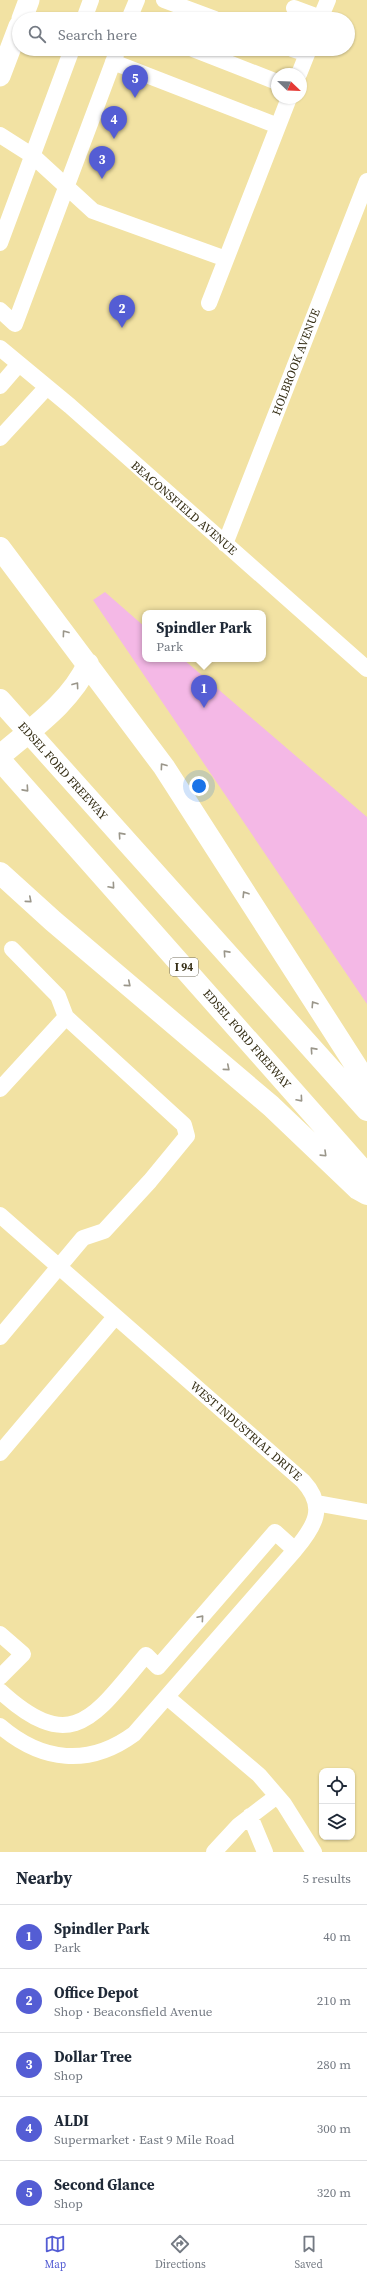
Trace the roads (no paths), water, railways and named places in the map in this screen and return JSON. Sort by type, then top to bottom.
[{"type":"highway","points":[[0,548],[88,664],[185,798],[304,988],[367,1083]]},
{"type":"highway","points":[[0,756],[77,686],[88,664]]},
{"type":"highway","name":"EDSEL FORD FREEWAY","points":[[0,700],[367,1110]]},
{"type":"highway","name":"EDSEL FORD FREEWAY","points":[[0,760],[367,1175]]},
{"type":"highway","points":[[0,873],[53,921],[271,1106],[358,1189],[367,1194]]},
{"type":"main road","points":[[25,12],[29,0]]},
{"type":"main road","points":[[1,68],[12,42]]},
{"type":"street","points":[[87,12],[91,0]]},
{"type":"street","points":[[132,12],[136,0]]},
{"type":"street","points":[[323,12],[328,0]]},
{"type":"street","points":[[173,1],[199,12]]},
{"type":"street","points":[[0,243],[69,56]]},
{"type":"street","points":[[0,310],[15,324],[116,56],[278,126]]},
{"type":"street","points":[[211,56],[271,80]]},
{"type":"street","points":[[301,68],[306,56]]},
{"type":"street","points":[[209,303],[287,104]]},
{"type":"street","points":[[0,135],[33,156],[93,210],[226,259]]},
{"type":"street","name":"HOLBROOK AVENUE","points":[[225,544],[367,181]]},
{"type":"street","name":"BEACONSFIELD AVENUE","points":[[0,348],[47,387],[367,669]]},
{"type":"street","points":[[0,386],[19,364]]},
{"type":"street","points":[[0,438],[47,387]]},
{"type":"street","points":[[0,1337],[83,1238],[104,1231],[150,1181],[187,1136],[184,1125],[66,1017],[58,996],[12,949]]},
{"type":"street","points":[[0,1089],[66,1017]]},
{"type":"street","name":"WEST INDUSTRIAL DRIVE","points":[[2,1221],[59,1268],[303,1480],[310,1488],[316,1503]]},
{"type":"street","points":[[0,1453],[115,1317]]},
{"type":"street","points":[[0,1726],[10,1735],[34,1749],[56,1756],[78,1757],[102,1753],[121,1744],[134,1734],[309,1534],[314,1523],[316,1503],[367,1512]]},
{"type":"street","points":[[0,1691],[17,1707],[34,1718],[54,1724],[71,1725],[99,1710],[146,1655],[158,1667],[275,1532],[295,1550]]},
{"type":"street","points":[[0,1634],[23,1654],[0,1677]]},
{"type":"street","points":[[176,1647],[196,1664]]},
{"type":"street","points":[[167,1697],[259,1775],[278,1796],[314,1852]]},
{"type":"street","points":[[214,1852],[239,1825],[278,1796]]},
{"type":"street","points":[[250,1816],[265,1852]]},
{"type":"place","name":"Second Glance","points":[[135,98]]},
{"type":"place","name":"ALDI","points":[[114,139]]},
{"type":"place","name":"Dollar Tree","points":[[102,179]]},
{"type":"place","name":"Office Depot","points":[[122,328]]},
{"type":"place","name":"Spindler Park","points":[[204,708]]}]
